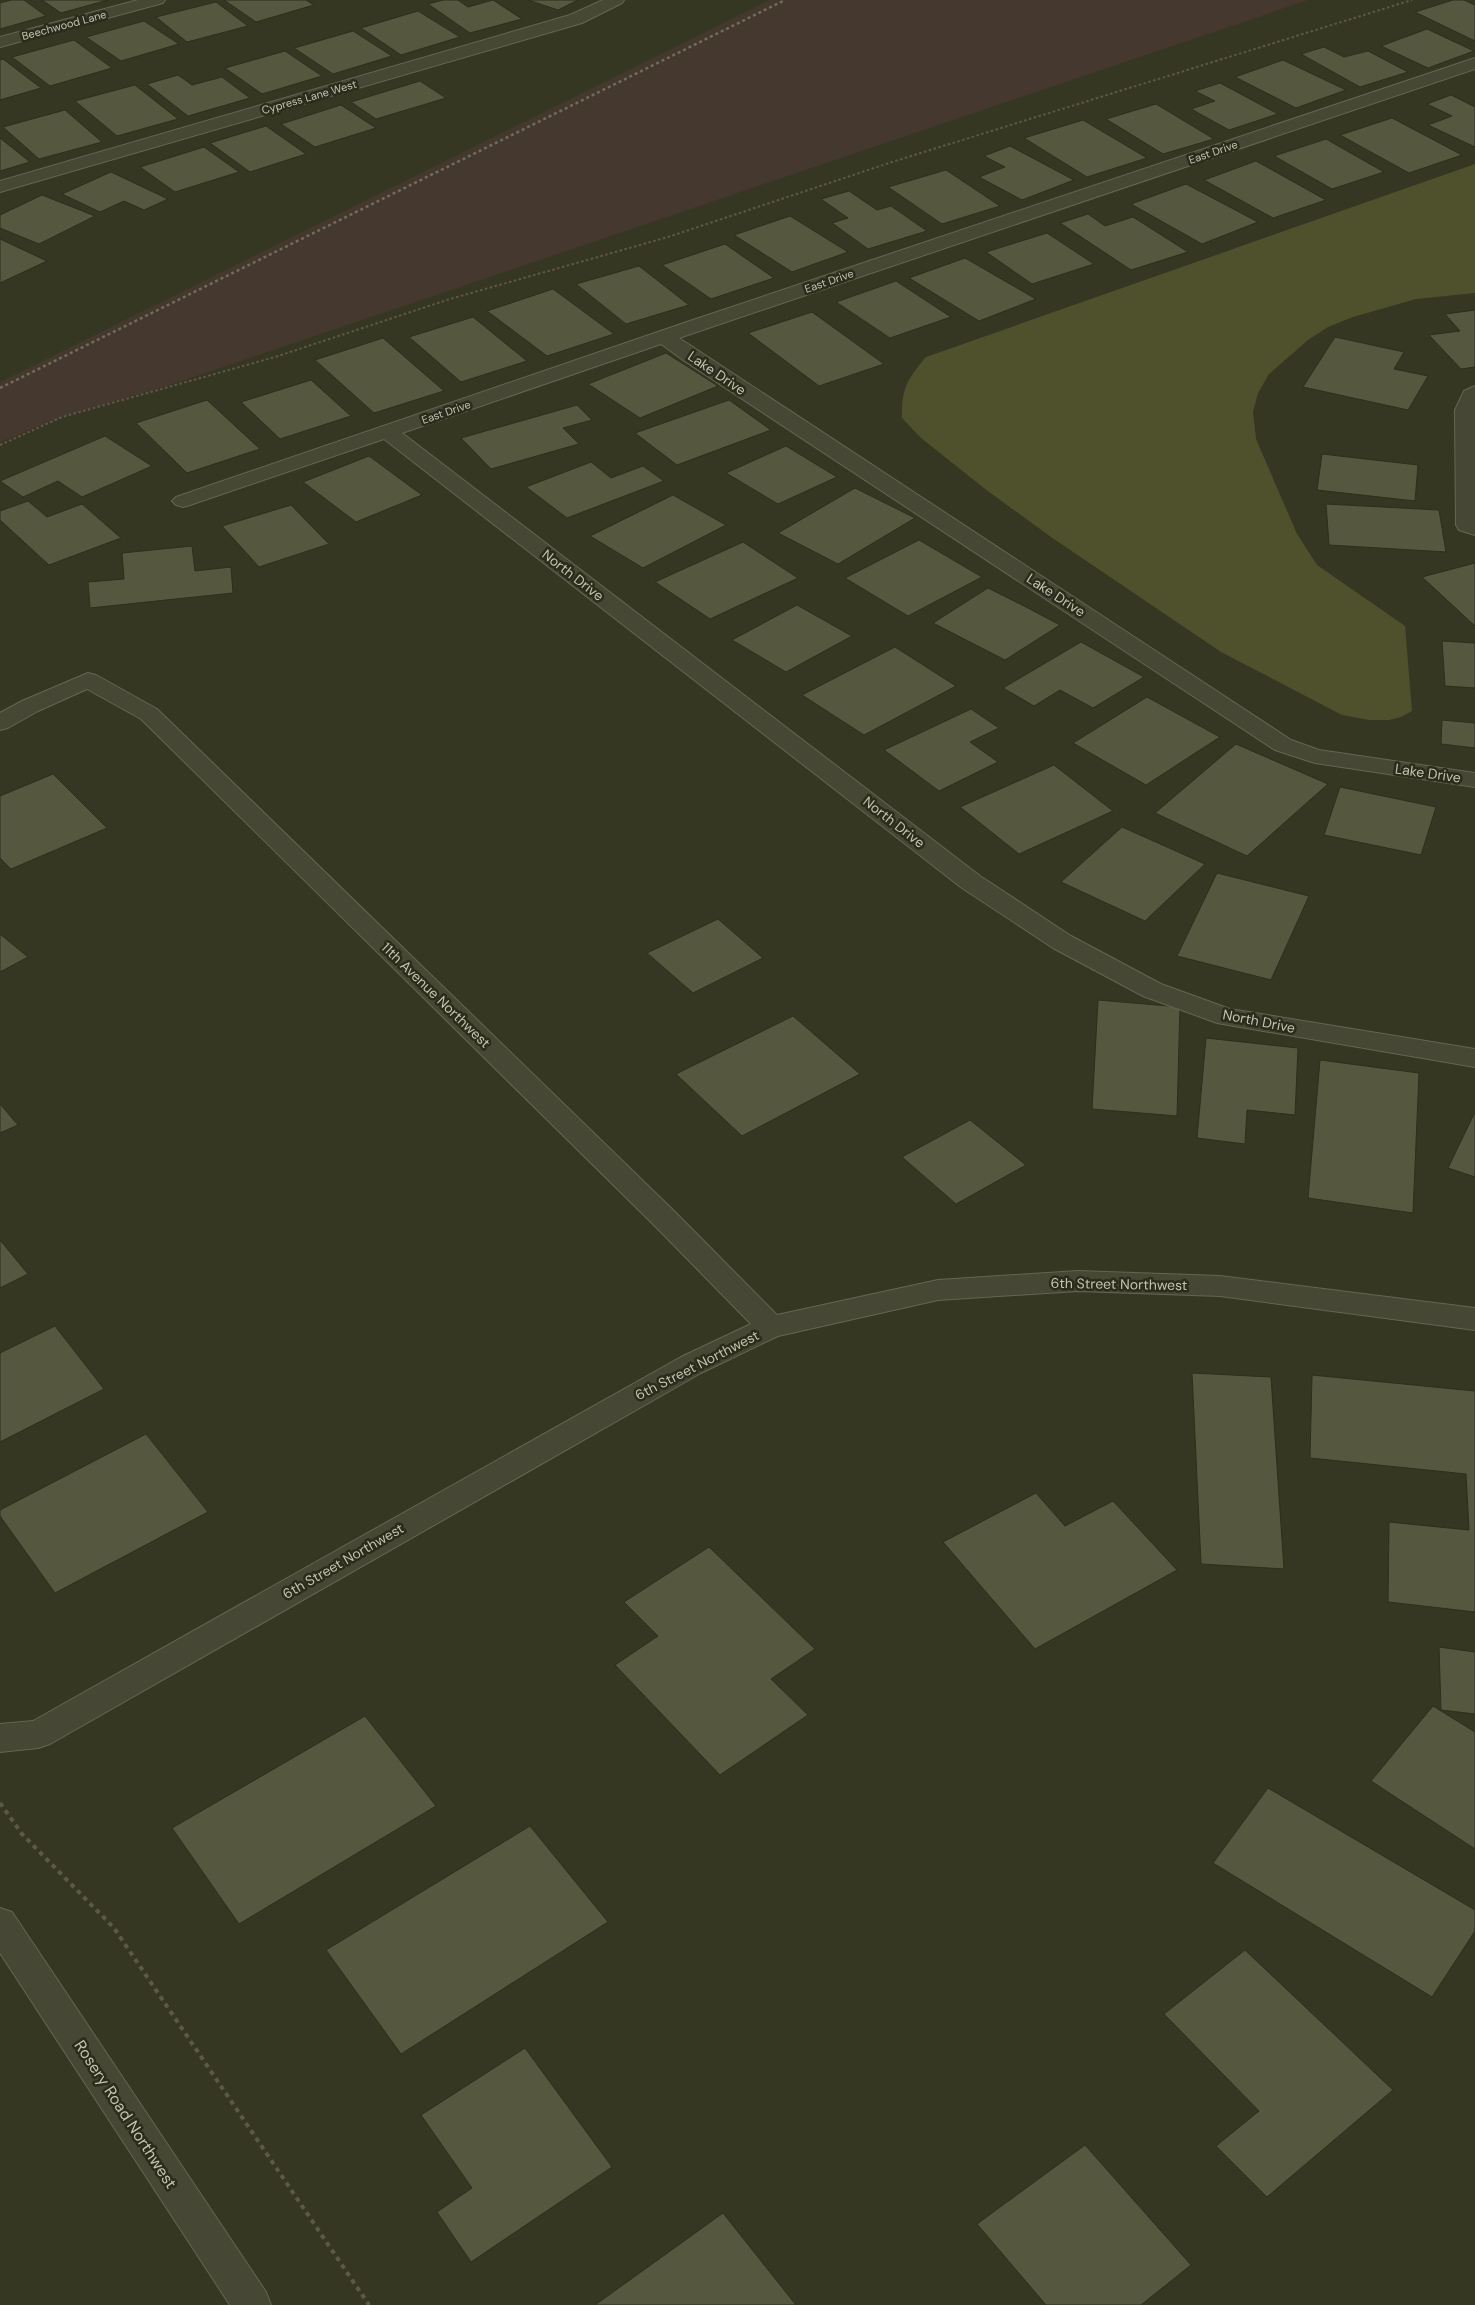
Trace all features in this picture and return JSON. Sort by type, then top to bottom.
[{"type":"street","name":"Beechwood Lane","points":[[0,42],[157,0]]},
{"type":"street","name":"Cypress Lane West","points":[[0,187],[576,19],[616,0]]},
{"type":"street","name":"East Drive","points":[[183,501],[1475,63]]},
{"type":"street","name":"Lake Drive","points":[[665,337],[690,356],[1284,744],[1315,756],[1475,780]]},
{"type":"street","points":[[1475,392],[1471,395],[1465,410],[1467,525],[1475,529]]},
{"type":"street","name":"North Drive","points":[[388,432],[972,882],[1062,942],[1152,990],[1226,1017],[1475,1058]]},
{"type":"street","name":"11th Avenue Northwest","points":[[0,724],[30,706],[88,680],[149,714],[665,1219],[772,1327]]},
{"type":"street","name":"6th Street Northwest","points":[[0,1738],[38,1734],[691,1365],[772,1327],[938,1290],[1078,1281],[1220,1286],[1475,1319]]},
{"type":"street","name":"Rosery Road Northwest","points":[[0,1923],[252,2305]]},
{"type":"path","points":[[0,445],[62,417],[275,357],[450,299],[668,237],[895,161],[1412,0]]},
{"type":"path","points":[[0,1802],[22,1834],[114,1928],[369,2305]]},
{"type":"shaded area","points":[[770,0],[1308,0],[176,383],[62,417],[0,442],[0,382]]},
{"type":"shaded area","points":[[1475,164],[1475,293],[1416,299],[1353,317],[1328,327],[1308,340],[1269,374],[1258,393],[1253,412],[1256,439],[1297,534],[1317,565],[1405,626],[1412,711],[1401,717],[1389,720],[1369,720],[1342,715],[1221,652],[1051,537],[989,492],[921,438],[902,418],[904,391],[910,378],[926,357]]},
{"type":"building","points":[[11,0],[24,0],[46,16],[0,29],[0,3]]},
{"type":"building","points":[[42,0],[108,0],[61,13]]},
{"type":"building","points":[[224,0],[306,0],[314,5],[256,22]]},
{"type":"building","points":[[443,0],[458,0],[468,7],[493,0],[522,19],[470,33],[428,4]]},
{"type":"building","points":[[528,0],[578,0],[558,10]]},
{"type":"building","points":[[1453,0],[1464,0],[1475,5],[1475,41],[1415,12]]},
{"type":"building","points":[[216,2],[248,26],[187,42],[156,17]]},
{"type":"building","points":[[418,11],[460,37],[401,55],[361,28]]},
{"type":"building","points":[[144,21],[179,44],[121,61],[86,37]]},
{"type":"building","points":[[1427,29],[1474,51],[1428,68],[1381,46]]},
{"type":"building","points":[[353,31],[392,56],[333,74],[294,48]]},
{"type":"building","points":[[74,40],[112,68],[50,86],[12,57]]},
{"type":"building","points":[[1324,47],[1344,57],[1368,51],[1408,72],[1360,87],[1301,54]]},
{"type":"building","points":[[285,51],[322,76],[262,94],[225,68]]},
{"type":"building","points":[[3,59],[41,88],[0,100],[0,60]]},
{"type":"building","points":[[1283,60],[1346,90],[1296,108],[1235,77]]},
{"type":"building","points":[[178,75],[192,85],[222,77],[250,98],[188,116],[147,84]]},
{"type":"building","points":[[420,81],[446,98],[376,119],[351,102]]},
{"type":"building","points":[[1220,83],[1278,114],[1229,130],[1191,109],[1215,101],[1195,91]]},
{"type":"building","points":[[135,85],[178,119],[117,136],[75,101]]},
{"type":"building","points":[[1451,95],[1475,107],[1475,147],[1428,125],[1452,116],[1427,104]]},
{"type":"building","points":[[1156,104],[1214,139],[1163,154],[1106,119]]},
{"type":"building","points":[[341,105],[376,128],[315,147],[281,124]]},
{"type":"building","points":[[65,110],[102,142],[39,159],[3,127]]},
{"type":"building","points":[[1392,118],[1462,155],[1409,173],[1340,135]]},
{"type":"building","points":[[1083,120],[1147,158],[1087,177],[1024,138]]},
{"type":"building","points":[[266,126],[306,154],[250,172],[210,143]]},
{"type":"building","points":[[0,138],[30,162],[0,171]]},
{"type":"building","points":[[1326,139],[1384,172],[1332,189],[1274,156]]},
{"type":"building","points":[[1010,146],[1074,180],[1022,200],[979,177],[1005,167],[984,156]]},
{"type":"building","points":[[204,147],[239,172],[175,192],[140,167]]},
{"type":"building","points":[[1256,161],[1326,200],[1273,218],[1204,180]]},
{"type":"building","points":[[946,170],[1000,206],[942,224],[888,187]]},
{"type":"building","points":[[111,172],[168,199],[144,210],[124,201],[100,212],[62,194]]},
{"type":"building","points":[[1186,184],[1258,222],[1202,244],[1131,204]]},
{"type":"building","points":[[849,191],[877,210],[891,206],[927,231],[868,249],[832,223],[848,218],[821,199]]},
{"type":"building","points":[[42,195],[95,216],[39,244],[0,228],[0,215]]},
{"type":"building","points":[[1088,214],[1105,226],[1133,217],[1188,252],[1131,270],[1060,223]]},
{"type":"building","points":[[790,216],[848,252],[792,272],[734,235]]},
{"type":"building","points":[[1047,233],[1094,264],[1032,284],[986,252]]},
{"type":"building","points":[[0,239],[47,261],[0,283]]},
{"type":"building","points":[[725,244],[774,278],[711,299],[662,265]]},
{"type":"building","points":[[965,258],[1036,299],[979,321],[909,278]]},
{"type":"building","points":[[639,266],[689,305],[626,324],[576,284]]},
{"type":"building","points":[[896,281],[951,317],[890,338],[836,302]]},
{"type":"building","points":[[553,289],[614,334],[547,356],[487,311]]},
{"type":"building","points":[[1475,310],[1475,367],[1461,369],[1429,335],[1460,331],[1445,314]]},
{"type":"building","points":[[812,312],[884,364],[819,386],[748,333]]},
{"type":"building","points":[[473,317],[527,361],[461,382],[409,337]]},
{"type":"building","points":[[1335,337],[1404,352],[1394,369],[1428,376],[1408,410],[1303,387]]},
{"type":"building","points":[[383,338],[444,391],[374,413],[315,360]]},
{"type":"building","points":[[666,353],[718,386],[640,418],[588,384]]},
{"type":"building","points":[[311,380],[351,416],[280,439],[241,402]]},
{"type":"building","points":[[207,400],[260,449],[187,473],[136,423]]},
{"type":"building","points":[[729,400],[771,430],[677,465],[635,433]]},
{"type":"building","points":[[577,405],[592,420],[563,428],[579,444],[491,469],[461,438]]},
{"type":"building","points":[[105,436],[152,466],[82,497],[58,481],[23,497],[0,481]]},
{"type":"building","points":[[786,446],[837,477],[778,504],[726,473]]},
{"type":"building","points":[[1322,454],[1418,465],[1415,501],[1317,490]]},
{"type":"building","points":[[369,456],[422,495],[356,522],[303,482]]},
{"type":"building","points":[[591,462],[611,478],[643,466],[664,481],[567,518],[526,487]]},
{"type":"building","points":[[855,488],[915,518],[838,564],[778,533]]},
{"type":"building","points":[[673,495],[726,525],[643,568],[590,536]]},
{"type":"building","points":[[28,501],[47,517],[82,504],[121,538],[49,565],[0,520],[0,511]]},
{"type":"building","points":[[1326,504],[1439,510],[1446,552],[1329,545]]},
{"type":"building","points":[[291,505],[329,544],[259,567],[222,526]]},
{"type":"building","points":[[919,540],[982,577],[908,616],[845,578]]},
{"type":"building","points":[[743,542],[798,578],[710,619],[655,582]]},
{"type":"building","points":[[192,546],[195,571],[231,567],[233,593],[90,608],[88,582],[124,579],[122,553]]},
{"type":"building","points":[[1475,563],[1475,626],[1422,577]]},
{"type":"building","points":[[988,588],[1060,625],[1005,660],[933,623]]},
{"type":"building","points":[[797,605],[852,636],[786,672],[732,640]]},
{"type":"building","points":[[1442,641],[1475,643],[1475,688],[1445,686]]},
{"type":"building","points":[[1081,642],[1144,677],[1093,708],[1060,690],[1034,706],[1003,688]]},
{"type":"building","points":[[895,647],[956,686],[864,735],[802,695]]},
{"type":"building","points":[[1147,697],[1220,737],[1146,785],[1073,743]]},
{"type":"building","points":[[971,709],[999,728],[970,742],[998,762],[939,791],[884,750]]},
{"type":"building","points":[[1442,720],[1475,723],[1475,748],[1441,744]]},
{"type":"building","points":[[1236,744],[1328,784],[1247,856],[1155,813]]},
{"type":"building","points":[[1054,765],[1113,811],[1019,854],[960,807]]},
{"type":"building","points":[[53,774],[107,828],[11,869],[0,858],[0,796]]},
{"type":"building","points":[[1340,787],[1436,807],[1421,855],[1324,835]]},
{"type":"building","points":[[1122,827],[1205,864],[1145,921],[1061,882]]},
{"type":"building","points":[[1217,873],[1309,896],[1271,980],[1177,956]]},
{"type":"building","points":[[718,919],[763,958],[693,993],[647,953]]},
{"type":"building","points":[[0,934],[28,957],[0,972]]},
{"type":"building","points":[[1098,1000],[1180,1007],[1177,1116],[1092,1109]]},
{"type":"building","points":[[793,1016],[860,1074],[742,1136],[676,1074]]},
{"type":"building","points":[[1206,1038],[1298,1048],[1295,1115],[1247,1110],[1245,1144],[1197,1138]]},
{"type":"building","points":[[1320,1060],[1419,1073],[1413,1213],[1308,1198]]},
{"type":"building","points":[[0,1104],[18,1125],[0,1133]]},
{"type":"building","points":[[1475,1112],[1475,1177],[1448,1168]]},
{"type":"building","points":[[970,1120],[1026,1165],[956,1204],[902,1157]]},
{"type":"building","points":[[0,1240],[28,1274],[0,1288]]},
{"type":"building","points":[[55,1326],[104,1389],[0,1442],[0,1353]]},
{"type":"building","points":[[1192,1373],[1271,1377],[1284,1569],[1201,1564]]},
{"type":"building","points":[[1312,1375],[1475,1391],[1475,1612],[1388,1602],[1389,1522],[1469,1530],[1466,1474],[1310,1458]]},
{"type":"building","points":[[146,1434],[208,1512],[55,1593],[0,1516],[0,1510]]},
{"type":"building","points":[[1036,1493],[1065,1526],[1113,1501],[1177,1570],[1035,1649],[943,1542]]},
{"type":"building","points":[[709,1547],[815,1649],[771,1679],[808,1715],[720,1775],[615,1665],[658,1636],[624,1602]]},
{"type":"building","points":[[1439,1647],[1475,1652],[1475,1714],[1441,1710]]},
{"type":"building","points":[[1433,1706],[1475,1732],[1475,1849],[1371,1781]]},
{"type":"building","points":[[365,1716],[436,1806],[239,1924],[172,1828]]},
{"type":"building","points":[[1268,1788],[1475,1910],[1475,1931],[1432,1997],[1213,1863]]},
{"type":"building","points":[[530,1826],[608,1922],[401,2054],[326,1950]]},
{"type":"building","points":[[1245,1950],[1393,2090],[1267,2197],[1216,2146],[1259,2111],[1164,2014]]},
{"type":"building","points":[[525,2048],[612,2167],[471,2262],[437,2212],[472,2188],[421,2115]]},
{"type":"building","points":[[1085,2145],[1191,2265],[1141,2305],[1046,2305],[977,2224]]},
{"type":"building","points":[[723,2213],[796,2305],[595,2305]]},
{"type":"railway","points":[[0,388],[785,0]]}]
